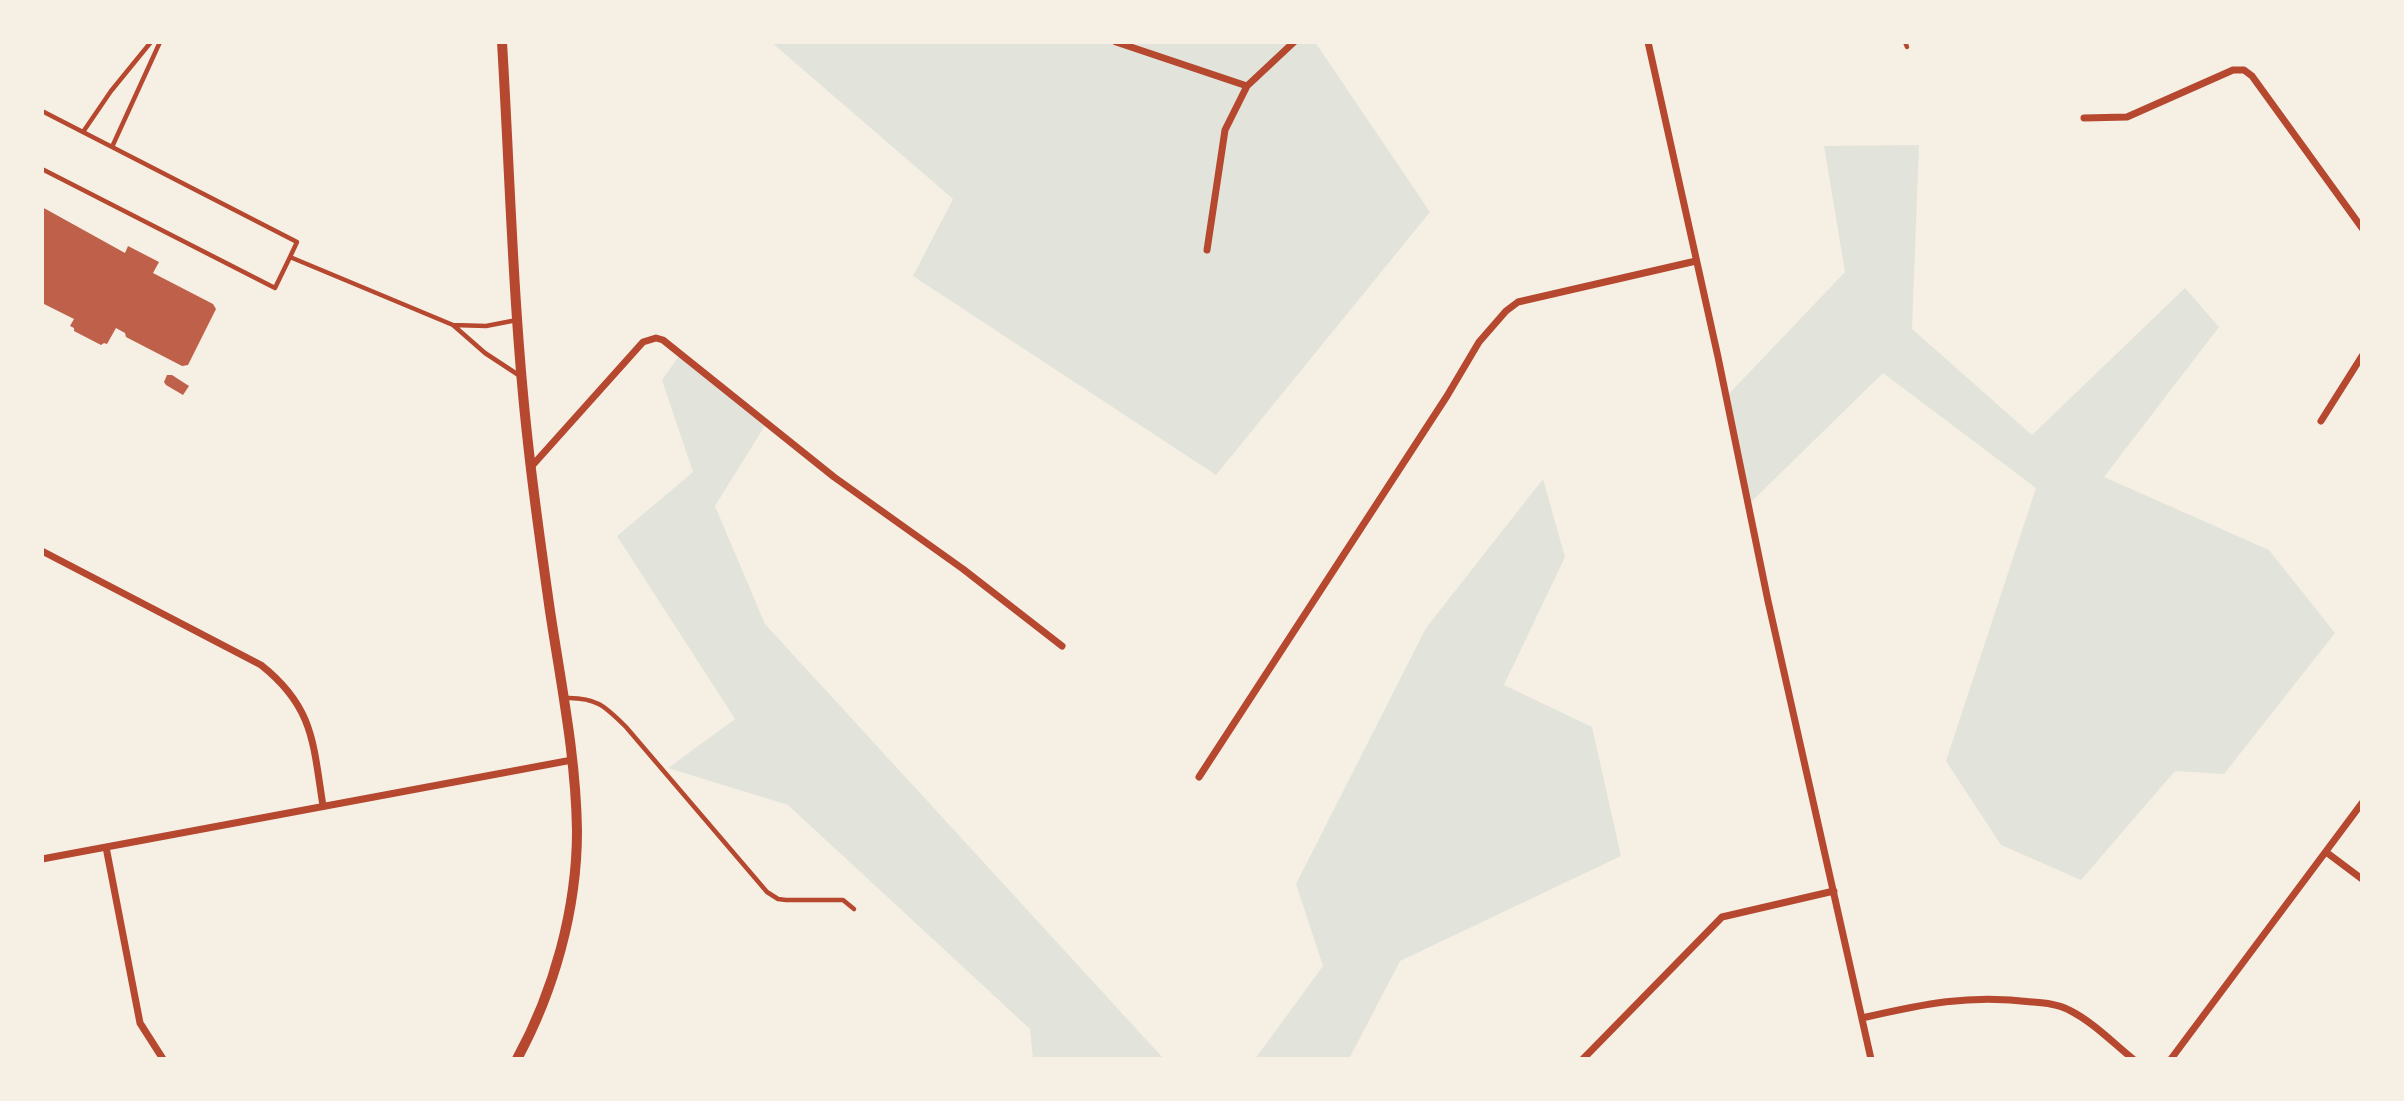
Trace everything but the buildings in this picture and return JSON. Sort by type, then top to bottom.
[{"type":"street","points":[[502,42],[521,377],[543,562],[572,760],[577,833],[571,900],[564,935],[542,1007],[517,1059]]},
{"type":"street","points":[[1116,42],[1247,86]]},
{"type":"street","points":[[1207,250],[1225,130],[1247,86],[1294,42]]},
{"type":"street","points":[[1648,42],[1751,510],[1768,601],[1871,1059]]},
{"type":"street","points":[[2084,118],[2127,117],[2233,69],[2244,70],[2252,76],[2362,228]]},
{"type":"street","points":[[1199,777],[1479,342],[1506,310],[1518,302],[1549,293],[1696,261]]},
{"type":"street","points":[[531,467],[642,342],[656,338],[663,340],[834,477],[963,569],[1062,646]]},
{"type":"street","points":[[2320,421],[2362,356]]},
{"type":"street","points":[[42,551],[261,665],[278,679],[298,704],[311,732],[323,806]]},
{"type":"street","points":[[42,859],[572,760]]},
{"type":"street","points":[[2171,1059],[2362,803]]},
{"type":"street","points":[[106,847],[140,1023],[163,1059]]},
{"type":"street","points":[[2326,852],[2362,879]]},
{"type":"street","points":[[1583,1059],[1722,917],[1834,891]]},
{"type":"street","points":[[1862,1018],[1933,1002],[1971,999],[2050,1004],[2066,1008],[2088,1021],[2133,1059]]},
{"type":"lane","points":[[83,132],[111,90],[151,42]]},
{"type":"lane","points":[[112,147],[160,42]]},
{"type":"lane","points":[[42,111],[297,242],[275,288],[42,169]]},
{"type":"lane","points":[[290,257],[453,325],[485,353],[521,377]]},
{"type":"lane","points":[[453,325],[486,326],[518,319]]},
{"type":"lane","points":[[564,698],[589,699],[611,712],[771,896],[786,900],[844,900],[854,909]]},
{"type":"shaded area","points":[[771,42],[1315,42],[1430,212],[1216,475],[913,276],[953,199]]},
{"type":"shaded area","points":[[1919,145],[1912,329],[2032,435],[2185,288],[2219,327],[2104,477],[2269,550],[2335,633],[2224,774],[2175,771],[2081,880],[2001,845],[1946,761],[2036,488],[1883,373],[1748,505],[1724,399],[1845,272],[1824,146]]},
{"type":"shaded area","points":[[681,353],[766,424],[715,506],[765,624],[1164,1059],[1033,1059],[1030,1029],[788,805],[668,768],[735,719],[617,536],[693,472],[662,380]]},
{"type":"shaded area","points":[[1543,479],[1565,557],[1504,685],[1592,727],[1621,856],[1400,961],[1349,1059],[1255,1059],[1323,966],[1296,884],[1426,628]]}]
